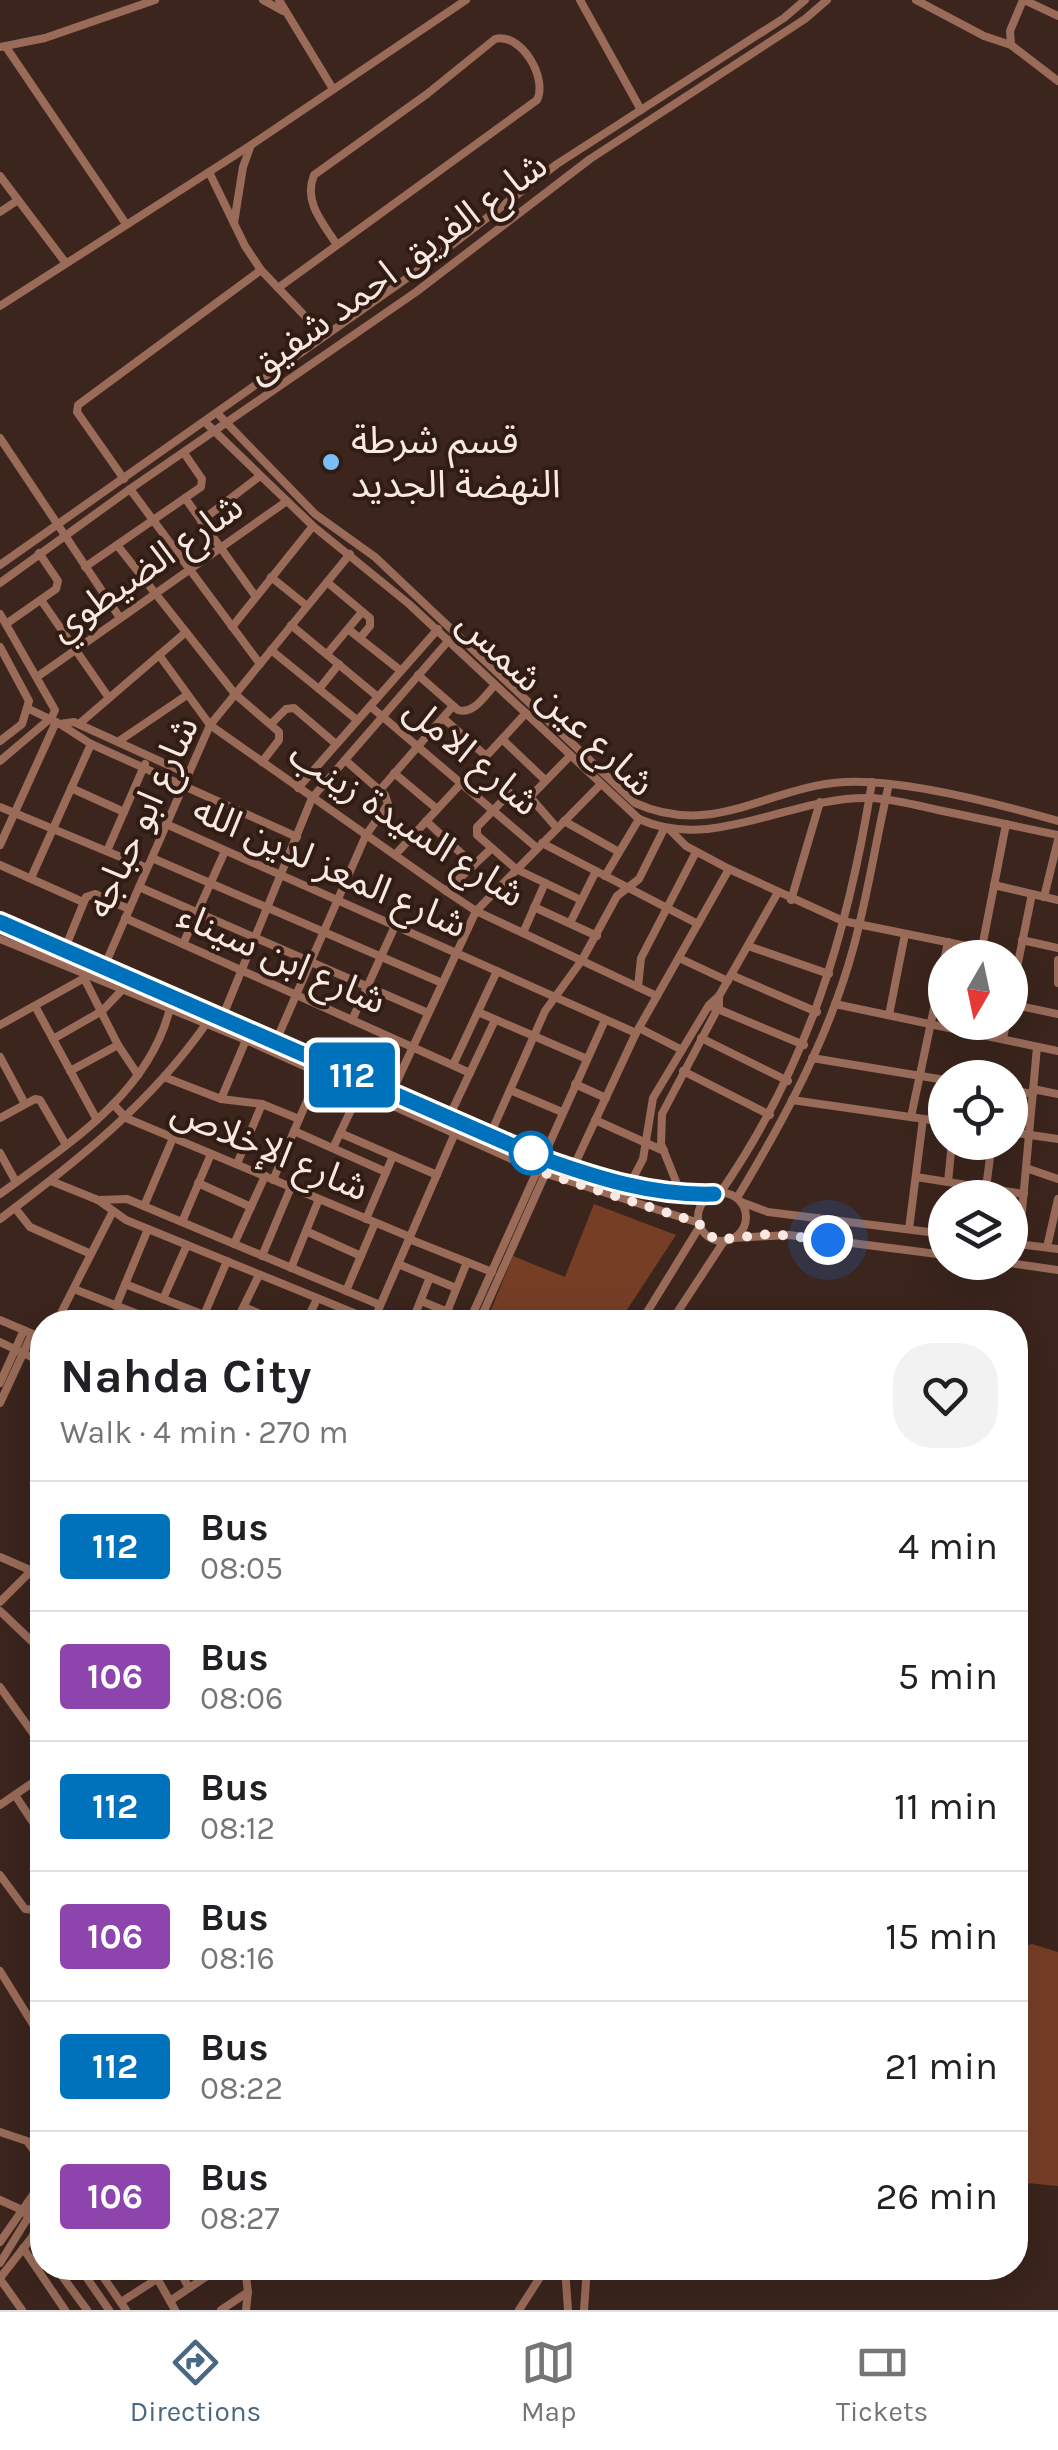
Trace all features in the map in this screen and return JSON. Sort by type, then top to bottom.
[{"type":"street","points":[[126,224],[3,47],[44,38],[155,0]]},
{"type":"street","points":[[263,0],[283,11]]},
{"type":"street","points":[[279,0],[334,89]]},
{"type":"street","points":[[0,306],[251,145],[466,0]]},
{"type":"street","points":[[580,0],[641,110]]},
{"type":"street","name":"شارع الفريق احمد شفيق","points":[[0,565],[427,264],[557,164],[794,11],[805,0]]},
{"type":"street","name":"شارع الفريق احمد شفيق","points":[[0,583],[130,488],[416,292],[590,159],[805,19],[826,0]]},
{"type":"street","points":[[916,0],[1011,46],[1058,81]]},
{"type":"street","points":[[1011,46],[1010,31],[1024,0],[1058,16]]},
{"type":"street","points":[[278,288],[536,100],[542,90],[541,80],[513,40],[505,36],[495,39],[427,94],[314,175],[310,194],[313,206],[337,245]]},
{"type":"street","points":[[733,51],[740,61]]},
{"type":"street","points":[[611,129],[618,141]]},
{"type":"street","points":[[234,223],[243,167],[251,145]]},
{"type":"street","points":[[209,172],[261,270],[324,336]]},
{"type":"street","points":[[0,176],[65,262]]},
{"type":"street","points":[[0,212],[18,200]]},
{"type":"street","points":[[124,479],[77,412],[78,405],[261,270]]},
{"type":"street","name":"شارع عين شمس","points":[[217,413],[315,514],[375,557],[635,803],[660,814],[701,816],[812,787],[872,782],[1058,821]]},
{"type":"street","name":"شارع عين شمس","points":[[204,422],[313,526],[437,630],[639,820],[667,830],[712,828],[820,802],[870,798],[1058,838]]},
{"type":"street","points":[[0,438],[120,618]]},
{"type":"street","points":[[85,567],[203,483],[184,453]]},
{"type":"street","points":[[202,520],[260,476]]},
{"type":"street","points":[[130,488],[260,664]]},
{"type":"street","points":[[185,498],[256,597]]},
{"type":"street","name":"شارع الضيطوي","points":[[37,677],[287,502]]},
{"type":"street","points":[[232,626],[313,526]]},
{"type":"street","points":[[117,545],[234,694],[271,724],[280,737],[262,762]]},
{"type":"street","points":[[6,624],[53,592],[58,580],[39,554]]},
{"type":"street","name":"شارع ابو حباجه","points":[[104,967],[210,725],[350,554]]},
{"type":"street","points":[[272,577],[307,606]]},
{"type":"street","points":[[327,582],[372,622],[360,638]]},
{"type":"street","points":[[41,600],[110,698]]},
{"type":"street","points":[[327,654],[362,612]]},
{"type":"street","points":[[0,614],[55,706],[55,722],[0,845]]},
{"type":"street","points":[[298,788],[444,622]]},
{"type":"street","points":[[291,625],[378,696]]},
{"type":"street","points":[[348,629],[400,671]]},
{"type":"street","points":[[79,724],[186,632]]},
{"type":"street","points":[[222,1018],[312,798],[456,633]]},
{"type":"street","points":[[0,647],[27,693],[28,709],[22,724],[0,741]]},
{"type":"street","points":[[271,650],[358,720]]},
{"type":"street","name":"شارع السيدة زينب","points":[[159,655],[210,725],[446,891],[476,911],[657,996]]},
{"type":"street","points":[[319,689],[339,664]]},
{"type":"street","points":[[418,675],[461,712],[468,712],[495,684]]},
{"type":"street","points":[[119,741],[187,695]]},
{"type":"street","name":"شارع الامل","points":[[370,706],[540,845],[698,924]]},
{"type":"street","points":[[380,790],[453,706]]},
{"type":"street","points":[[271,724],[286,709],[294,708],[336,744]]},
{"type":"street","points":[[28,709],[91,744],[297,837]]},
{"type":"street","points":[[394,855],[526,713]]},
{"type":"street","points":[[443,718],[486,756]]},
{"type":"street","points":[[0,760],[55,722],[79,724],[188,774]]},
{"type":"street","points":[[502,739],[544,780]]},
{"type":"street","points":[[30,878],[91,744]]},
{"type":"street","points":[[106,851],[148,755]]},
{"type":"street","points":[[570,756],[530,795],[530,800],[560,825],[620,852]]},
{"type":"street","points":[[276,1041],[366,835],[388,804],[380,790],[346,760]]},
{"type":"street","points":[[394,773],[437,810]]},
{"type":"street","points":[[649,1310],[699,1225],[702,1203],[717,1194],[770,1115],[804,1045],[830,974],[872,782]]},
{"type":"street","points":[[678,1310],[728,1239],[740,1233],[746,1218],[739,1200],[792,1100],[835,1004],[860,925],[889,784]]},
{"type":"street","points":[[392,1092],[476,911],[600,785]]},
{"type":"street","points":[[71,788],[124,812]]},
{"type":"street","points":[[510,794],[476,830],[479,837],[516,869],[581,900]]},
{"type":"street","points":[[791,900],[820,802]]},
{"type":"street","points":[[0,807],[147,868]]},
{"type":"street","points":[[605,876],[639,820]]},
{"type":"street","points":[[426,821],[474,865]]},
{"type":"street","name":"شارع المعز لدين الله","points":[[166,824],[605,1020],[682,1050]]},
{"type":"street","points":[[983,940],[1006,824]]},
{"type":"street","points":[[490,1136],[554,996],[582,960],[617,896],[639,879],[667,830],[729,870],[843,922],[938,940]]},
{"type":"street","points":[[1044,897],[1058,838]]},
{"type":"street","points":[[446,891],[492,848]]},
{"type":"street","points":[[183,944],[225,850]]},
{"type":"street","points":[[638,986],[641,958],[696,852]]},
{"type":"street","points":[[152,858],[442,983]]},
{"type":"street","points":[[0,865],[83,902],[58,963]]},
{"type":"street","points":[[573,1168],[637,1031],[729,870]]},
{"type":"street","points":[[570,924],[596,871]]},
{"type":"street","points":[[523,933],[545,883]]},
{"type":"street","points":[[994,885],[1058,900]]},
{"type":"street","points":[[139,888],[428,1013]]},
{"type":"street","name":"شارع ابن سيناء","points":[[83,902],[95,894],[183,944],[470,1073]]},
{"type":"street","points":[[629,1186],[644,1159],[650,1106],[682,1050],[713,1007],[777,894]]},
{"type":"street","points":[[1022,940],[1032,894]]},
{"type":"street","points":[[534,907],[597,936]]},
{"type":"street","points":[[0,922],[547,1160],[629,1186],[681,1194],[717,1194],[763,1211],[928,1232]]},
{"type":"street","points":[[352,1020],[395,926]]},
{"type":"street","points":[[888,1015],[906,934]]},
{"type":"street","points":[[0,939],[246,1040],[542,1172],[699,1225],[710,1237],[789,1235],[928,1253]]},
{"type":"street","points":[[1028,941],[1058,948]]},
{"type":"street","points":[[748,946],[830,974]]},
{"type":"street","points":[[678,958],[817,1012]]},
{"type":"street","points":[[1058,960],[1058,983]]},
{"type":"street","points":[[453,1065],[497,972]]},
{"type":"street","points":[[0,1025],[86,977]]},
{"type":"street","points":[[86,977],[118,1045],[138,1075]]},
{"type":"street","points":[[52,1039],[102,1011],[123,989]]},
{"type":"street","points":[[835,1004],[928,1023]]},
{"type":"street","points":[[34,1006],[96,1120]]},
{"type":"street","points":[[681,1194],[664,1151],[660,1134],[662,1114],[713,1007]]},
{"type":"street","points":[[713,1007],[804,1045]]},
{"type":"street","points":[[1028,1007],[1058,1014]]},
{"type":"street","points":[[0,1194],[113,1104],[162,1038],[170,1008]]},
{"type":"street","points":[[478,1012],[587,1059]]},
{"type":"street","points":[[449,1118],[496,1020]]},
{"type":"street","points":[[479,1310],[542,1172],[562,1112],[605,1020]]},
{"type":"street","points":[[0,1219],[126,1118],[164,1078],[206,1024]]},
{"type":"street","points":[[701,1038],[788,1081]]},
{"type":"street","points":[[911,1117],[928,1038]]},
{"type":"street","points":[[221,1099],[246,1040]]},
{"type":"street","points":[[1007,1040],[1058,1051]]},
{"type":"street","points":[[70,1071],[118,1045]]},
{"type":"street","points":[[1025,1180],[1037,1046]]},
{"type":"street","points":[[0,1057],[25,1104]]},
{"type":"street","points":[[812,1058],[928,1077]]},
{"type":"street","points":[[683,1070],[770,1115]]},
{"type":"street","points":[[234,1244],[294,1131],[319,1073]]},
{"type":"street","points":[[164,1078],[221,1099],[262,1104],[299,1119]]},
{"type":"street","points":[[575,1084],[606,1098]]},
{"type":"street","points":[[510,1090],[562,1112]]},
{"type":"street","points":[[333,1148],[360,1091]]},
{"type":"street","points":[[1028,1091],[1058,1094]]},
{"type":"street","points":[[0,1118],[35,1099],[42,1101],[66,1145]]},
{"type":"street","points":[[792,1100],[928,1120]]},
{"type":"street","name":"شارع الإخلاص","points":[[113,1104],[126,1118],[492,1272]]},
{"type":"street","points":[[236,1164],[262,1104]]},
{"type":"street","points":[[909,1230],[923,1119]]},
{"type":"street","points":[[595,1120],[664,1151]]},
{"type":"street","points":[[294,1131],[386,1172]]},
{"type":"street","points":[[340,1133],[437,1175]]},
{"type":"street","points":[[378,1310],[455,1134]]},
{"type":"street","points":[[1029,1134],[1058,1139]]},
{"type":"street","points":[[144,1206],[173,1138]]},
{"type":"street","points":[[0,1153],[16,1182]]},
{"type":"street","points":[[182,1222],[210,1154]]},
{"type":"street","points":[[346,1291],[393,1156]]},
{"type":"street","points":[[1026,1168],[1058,1179]]},
{"type":"street","points":[[478,1310],[542,1172]]},
{"type":"street","points":[[916,1176],[937,1180]]},
{"type":"street","points":[[52,1181],[98,1200],[112,1213],[339,1310]]},
{"type":"street","points":[[198,1184],[251,1207]]},
{"type":"street","points":[[262,1256],[291,1187]]},
{"type":"street","points":[[98,1200],[117,1198],[144,1206],[380,1306]]},
{"type":"street","points":[[291,1268],[319,1199]]},
{"type":"street","points":[[1047,1247],[1058,1200]]},
{"type":"street","points":[[15,1208],[30,1227],[92,1254]]},
{"type":"street","points":[[63,1310],[112,1213]]},
{"type":"street","points":[[116,1306],[148,1229]]},
{"type":"street","points":[[306,1232],[361,1256]]},
{"type":"street","points":[[163,1298],[187,1245]]},
{"type":"street","points":[[1028,1245],[1058,1249]]},
{"type":"street","points":[[206,1310],[226,1262]]},
{"type":"street","points":[[448,1310],[467,1262]]},
{"type":"street","points":[[398,1264],[456,1288]]},
{"type":"street","points":[[1028,1266],[1058,1270]]},
{"type":"street","points":[[242,1310],[259,1275]]},
{"type":"street","points":[[417,1310],[430,1277]]},
{"type":"street","points":[[125,1284],[192,1310]]},
{"type":"street","points":[[74,1288],[126,1310]]},
{"type":"street","points":[[312,1310],[317,1298]]},
{"type":"street","points":[[420,1301],[442,1310]]},
{"type":"street","points":[[244,1307],[251,1310]]},
{"type":"street","points":[[0,1320],[28,1332],[0,1403]]},
{"type":"street","points":[[0,1342],[30,1356]]},
{"type":"street","points":[[0,1382],[19,1351]]},
{"type":"street","points":[[0,1556],[30,1570],[0,1602]]},
{"type":"street","points":[[0,1611],[30,1640]]},
{"type":"street","points":[[0,1687],[30,1729]]},
{"type":"street","points":[[0,1805],[30,1785]]},
{"type":"street","points":[[14,1796],[30,1819]]},
{"type":"street","points":[[0,1875],[25,1909],[30,1910]]},
{"type":"street","points":[[0,1971],[30,2020]]},
{"type":"street","points":[[0,2132],[22,2138],[30,2148]]},
{"type":"street","points":[[3,2202],[30,2219]]},
{"type":"street","points":[[0,2263],[30,2204]]},
{"type":"street","points":[[24,2214],[30,2227]]},
{"type":"street","points":[[0,2242],[24,2214]]},
{"type":"street","points":[[22,2310],[0,2279],[30,2241]]},
{"type":"street","points":[[24,2248],[30,2257]]},
{"type":"street","points":[[45,2280],[63,2307],[52,2310]]},
{"type":"street","points":[[65,2280],[87,2310]]},
{"type":"street","points":[[88,2280],[109,2310]]},
{"type":"street","points":[[107,2280],[124,2306],[155,2280]]},
{"type":"street","points":[[158,2280],[172,2306],[201,2280]]},
{"type":"street","points":[[184,2280],[189,2288]]},
{"type":"street","points":[[246,2280],[246,2310]]},
{"type":"street","points":[[519,2310],[539,2280]]},
{"type":"street","points":[[566,2280],[568,2310]]},
{"type":"street","points":[[584,2310],[586,2280]]},
{"type":"street","points":[[221,2310],[248,2292]]},
{"type":"shaded area","points":[[594,1204],[676,1235],[627,1310],[491,1310],[513,1256],[565,1277]]},
{"type":"shaded area","points":[[1028,1945],[1058,1952],[1058,2186],[1028,2183]]},
{"type":"bus line","name":"112","points":[[0,922],[541,1158],[629,1186],[681,1194],[714,1194]]},
{"type":"place","name":"قسم شرطة النهضة الجديد","points":[[331,462]]},
{"type":"route","points":[[531,1153],[543,1158],[538,1171],[699,1223],[704,1232],[717,1240],[770,1234],[828,1240]]}]
